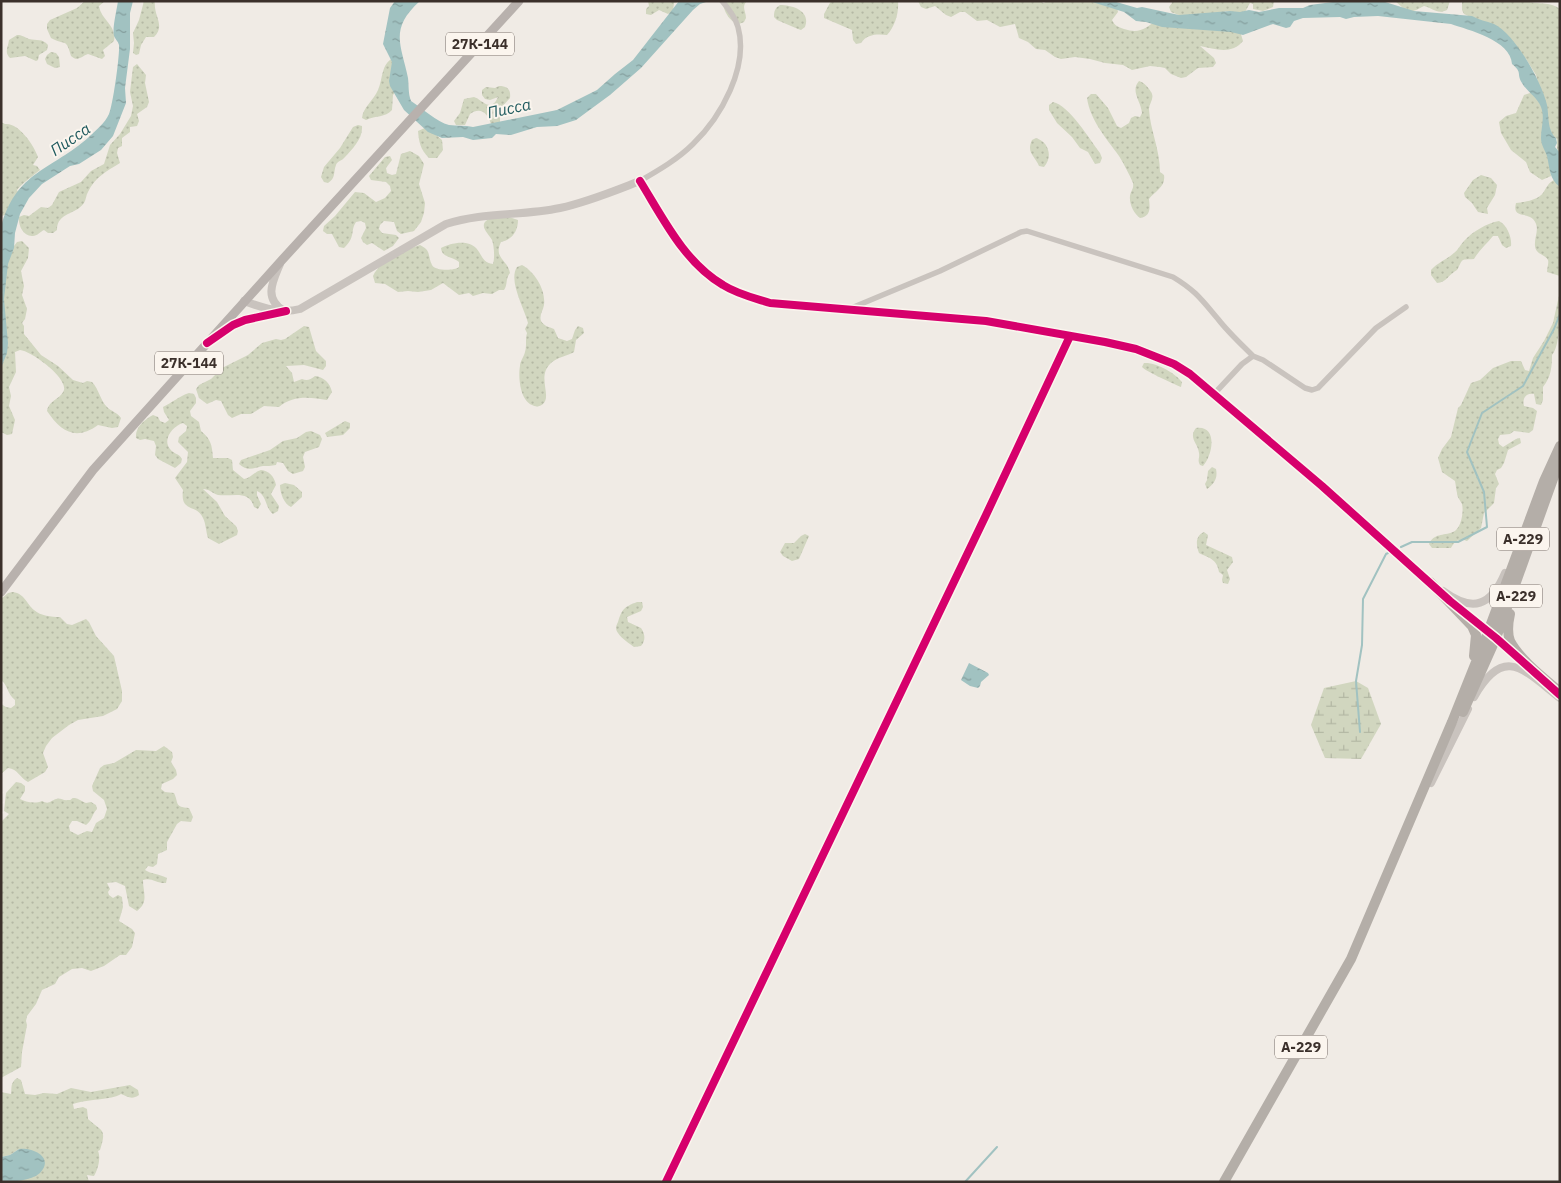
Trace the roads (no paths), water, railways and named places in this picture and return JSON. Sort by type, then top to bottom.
[{"type":"highway","name":"А-229","points":[[1224,1182],[1351,959],[1492,635],[1560,446]]},
{"type":"highway","name":"А-229","points":[[1548,482],[1560,458]]},
{"type":"highway","name":"A-229","points":[[1548,482],[1510,613],[1508,634],[1524,659],[1560,695]]},
{"type":"highway","points":[[1429,782],[1447,722],[1473,660],[1476,643],[1476,635],[1472,626],[1430,582]]},
{"type":"main road","name":"27К-144","points":[[1,592],[92,470],[519,1]]},
{"type":"street","points":[[206,343],[233,325],[245,320],[300,309],[310,305],[446,224],[462,219],[559,208],[594,198],[640,181],[661,169],[692,145],[705,132],[724,104],[737,71],[740,38],[738,26],[731,12],[722,2]]},
{"type":"street","points":[[640,181],[677,240],[690,257],[723,286],[770,303],[986,321],[1105,342],[1155,356],[1174,364],[1190,374],[1322,486],[1560,695]]},
{"type":"street","points":[[849,309],[940,271],[1021,232],[1027,231],[1173,277],[1189,286],[1202,298],[1218,320],[1252,356],[1262,360],[1305,388],[1312,390],[1318,388],[1376,328],[1406,307]]},
{"type":"street","points":[[282,260],[271,292],[272,299],[276,305],[286,311]]},
{"type":"street","points":[[244,301],[272,310],[286,311]]},
{"type":"street","points":[[666,1182],[982,524],[1070,336]]},
{"type":"street","points":[[1214,394],[1252,356]]},
{"type":"street","points":[[1430,582],[1448,595],[1467,603],[1479,602],[1491,597],[1498,588],[1548,482]]},
{"type":"street","points":[[1429,782],[1483,682],[1496,670],[1502,667],[1517,667],[1560,695]]},
{"type":"water","points":[[118,1],[133,1],[130,13],[130,49],[125,88],[126,103],[113,136],[101,150],[79,164],[70,166],[42,184],[29,198],[20,214],[15,233],[14,248],[8,264],[4,299],[8,343],[7,353],[1,368],[1,227],[8,208],[16,194],[26,183],[37,173],[89,137],[109,114],[118,58],[119,45],[114,37],[114,24]]},
{"type":"water","points":[[395,1],[420,1],[404,20],[400,37],[411,101],[444,123],[473,127],[557,110],[597,90],[633,60],[679,1],[709,1],[700,4],[693,10],[641,68],[610,95],[576,120],[557,126],[537,127],[511,135],[496,134],[492,138],[473,140],[463,137],[442,138],[428,132],[404,110],[390,86],[392,62],[383,44],[390,8]]},
{"type":"water","points":[[1089,1],[1113,1],[1137,8],[1142,7],[1179,15],[1249,10],[1259,12],[1279,8],[1303,8],[1310,5],[1340,1],[1382,1],[1414,11],[1472,16],[1494,24],[1502,29],[1519,48],[1540,84],[1547,105],[1551,131],[1556,138],[1557,143],[1555,147],[1560,153],[1560,187],[1552,177],[1542,143],[1543,115],[1539,103],[1522,83],[1518,71],[1504,48],[1497,42],[1478,33],[1451,24],[1378,16],[1346,19],[1340,17],[1303,18],[1294,21],[1290,27],[1286,28],[1273,24],[1243,35],[1231,32],[1162,27],[1136,21],[1124,12]]},
{"type":"water","points":[[969,663],[989,675],[981,682],[978,688],[970,686],[961,680]]},
{"type":"water","points":[[19,1149],[35,1151],[40,1154],[45,1162],[44,1167],[40,1173],[32,1178],[1,1182],[1,1157],[10,1155]]},
{"type":"waterway","points":[[1401,547],[1412,542],[1458,542],[1487,527],[1484,492],[1467,452],[1482,413],[1523,386],[1554,329],[1560,314]]},
{"type":"waterway","points":[[1360,732],[1356,681],[1362,645],[1363,599],[1388,553]]},
{"type":"waterway","points":[[965,1182],[997,1147]]},
{"type":"water label","name":"Писса","points":[[509,108]]},
{"type":"water label","name":"Писса","points":[[70,139]]}]
